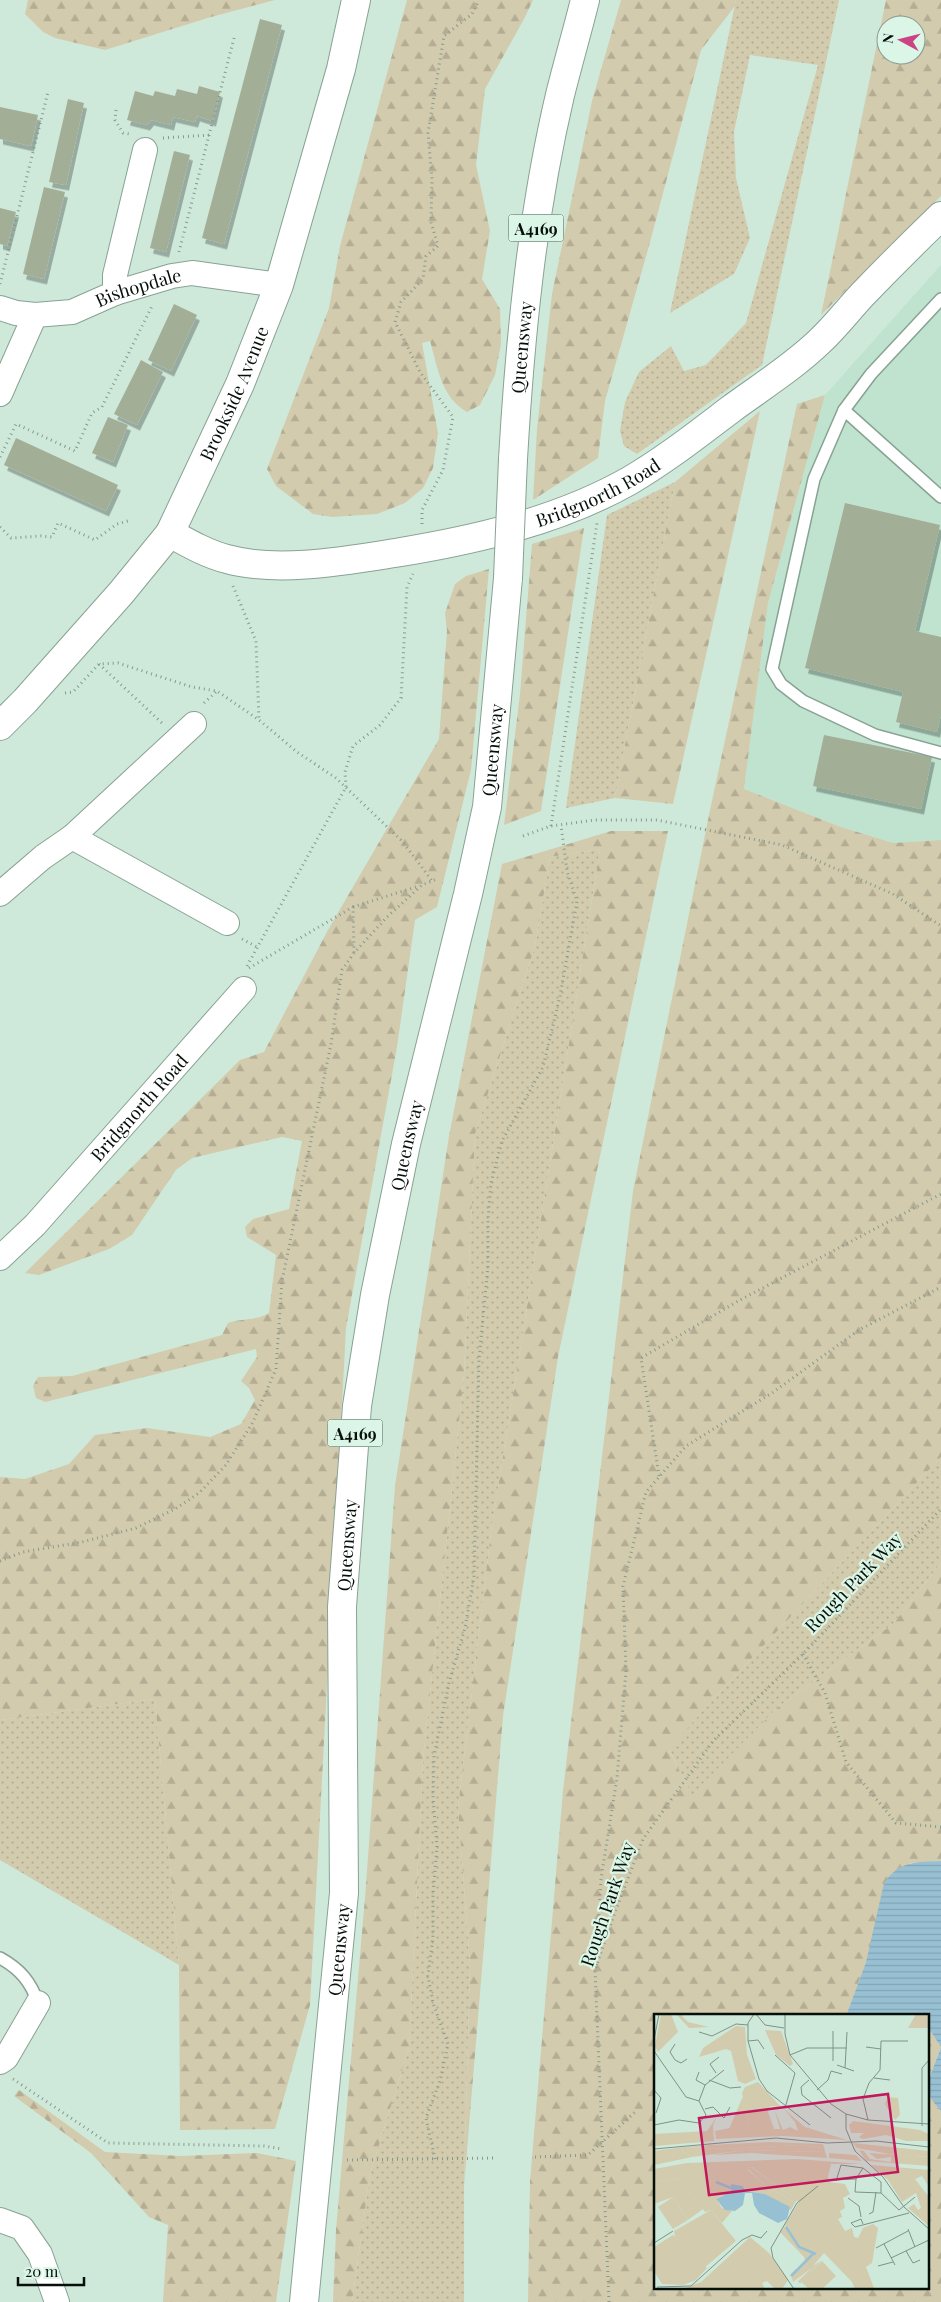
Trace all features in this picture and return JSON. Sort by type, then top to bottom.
[{"type":"main road","name":"Brookside Avenue","points":[[0,726],[25,702],[121,593],[170,533],[240,384],[278,285],[341,69],[356,0]]},
{"type":"main road","name":"Queensway","points":[[304,2302],[344,1893],[342,1607],[357,1406],[375,1295],[406,1144],[468,894],[487,807],[508,578],[512,459],[520,355],[537,222],[560,97],[585,0]]},
{"type":"main road","name":"Bridgnorth Road","points":[[170,533],[220,557],[249,564],[295,564],[346,560],[422,548],[498,532],[545,517],[601,495],[628,482],[666,458],[798,360],[820,340],[941,216]]},
{"type":"street","points":[[115,293],[115,275],[145,150]]},
{"type":"street","name":"Bishopdale","points":[[0,308],[16,314],[35,315],[72,312],[115,293],[172,276],[192,273],[278,285]]},
{"type":"street","points":[[0,394],[35,315]]},
{"type":"street","points":[[0,894],[43,857],[72,837],[186,731]]},
{"type":"street","points":[[72,837],[227,923]]},
{"type":"street","name":"Bridgnorth Road","points":[[2,1254],[35,1226],[244,979]]},
{"type":"street","points":[[4,2069],[6,2058],[38,2004]]},
{"type":"street","points":[[0,2220],[22,2228],[40,2254],[57,2302]]},
{"type":"lane","points":[[941,299],[872,374],[844,410],[814,479],[772,669],[781,684],[802,701],[875,735],[941,753]]},
{"type":"lane","points":[[844,410],[941,497]]},
{"type":"lane","points":[[0,1958],[22,1974],[33,1986],[38,2004]]},
{"type":"path","points":[[244,979],[346,787],[344,772],[352,746],[380,725],[401,698],[407,587],[422,548],[422,510],[443,470],[452,417],[420,372],[395,322],[401,302],[423,279],[426,256],[438,246],[431,222],[432,178],[428,133],[444,36],[472,14],[479,0]]},
{"type":"path","points":[[0,284],[48,92]]},
{"type":"path","points":[[551,826],[601,495]]},
{"type":"path","points":[[0,527],[11,538],[52,537],[58,522],[94,540],[117,524],[128,521]]},
{"type":"path","points":[[220,557],[256,641],[258,720]]},
{"type":"path","points":[[99,664],[186,731]]},
{"type":"path","points":[[346,787],[402,841],[433,882]]},
{"type":"path","points":[[523,836],[551,826],[595,820],[657,820],[782,845],[893,894],[941,926]]},
{"type":"path","points":[[435,2159],[426,2118],[440,2081],[448,2044],[433,2003],[428,1976],[433,1937],[433,1894],[437,1847],[433,1798],[434,1756],[448,1683],[465,1628],[474,1576],[479,1359],[488,1266],[488,1220],[491,1183],[502,1141],[543,1067],[560,996],[577,902],[566,871],[561,825]]},
{"type":"path","points":[[244,979],[353,907],[438,879]]},
{"type":"path","points":[[0,1560],[23,1552],[82,1542],[136,1528],[175,1509],[199,1493],[226,1465],[253,1422],[276,1369],[282,1281],[330,1044],[342,970],[354,953],[422,885]]},
{"type":"path","points":[[353,907],[354,953]]},
{"type":"path","points":[[659,1477],[641,1358],[740,1300],[941,1194]]},
{"type":"path","points":[[595,1970],[601,1879],[617,1778],[626,1671],[623,1586],[646,1492],[686,1446],[772,1393],[859,1330],[941,1287]]},
{"type":"path","name":"Rough Park Way","points":[[609,2302],[595,1970],[643,1840],[713,1741],[803,1654],[941,1509]]},
{"type":"path","points":[[803,1654],[824,1693],[846,1762],[896,1823],[941,1827]]},
{"type":"path","points":[[4,2069],[108,2143],[264,2146],[282,2149]]},
{"type":"path","points":[[535,2157],[588,2156],[635,2112]]},
{"type":"path","points":[[347,2160],[497,2158]]},
{"type":"shaded area","points":[[941,265],[941,840],[893,843],[838,826],[744,789],[768,603],[825,395]]},
{"type":"green space","points":[[28,0],[275,0],[211,17],[105,50],[55,38],[43,32],[25,14]]},
{"type":"green space","points":[[407,0],[533,0],[485,89],[476,165],[490,231],[482,279],[500,309],[501,344],[495,375],[480,405],[467,412],[458,406],[446,390],[438,371],[430,341],[422,343],[438,433],[433,468],[423,488],[405,503],[377,514],[332,517],[313,514],[276,486],[267,469],[329,308],[340,246]]},
{"type":"green space","points":[[621,0],[736,0],[735,6],[701,50],[649,246],[605,401],[598,458],[533,500],[537,429],[552,294],[592,101]]},
{"type":"green space","points":[[736,0],[839,0],[762,365],[637,454],[624,446],[620,431],[625,402],[639,372],[671,346],[684,371],[706,365],[746,323],[818,65],[750,55],[734,132],[736,178],[750,238],[734,274],[670,313]]},
{"type":"green space","points":[[886,0],[941,0],[941,196],[821,315],[876,48],[876,65],[926,65],[926,15],[883,15]]},
{"type":"green space","points":[[825,395],[768,603],[744,789],[838,826],[893,843],[941,840],[941,1457],[703,1710],[669,1750],[692,1795],[777,1708],[893,1624],[941,1563],[941,1861],[910,1863],[866,1962],[847,2014],[654,2014],[654,2290],[928,2290],[928,2089],[929,2095],[941,2111],[941,2302],[528,2302],[530,2181],[563,1791],[633,1191],[709,815],[797,404]]},
{"type":"green space","points":[[760,411],[673,804],[615,798],[675,482]]},
{"type":"green space","points":[[675,482],[615,798],[566,808],[607,515]]},
{"type":"green space","points":[[584,528],[541,811],[504,825],[520,694],[532,544]]},
{"type":"green space","points":[[489,569],[471,770],[437,907],[415,920],[397,1047],[346,1328],[310,2005],[275,2129],[180,2130],[179,1965],[155,1699],[0,1720],[0,1477],[25,1479],[69,1464],[95,1435],[147,1428],[210,1437],[241,1424],[255,1400],[249,1388],[241,1381],[257,1357],[256,1349],[45,1402],[36,1398],[33,1386],[38,1377],[72,1376],[222,1335],[228,1323],[264,1316],[269,1313],[276,1255],[247,1237],[245,1227],[253,1219],[289,1209],[302,1141],[282,1137],[192,1158],[176,1170],[132,1235],[109,1249],[39,1275],[25,1273],[240,1060],[264,1052],[328,930],[439,739],[447,631],[445,613],[455,584],[466,576]]},
{"type":"green space","points":[[611,831],[668,831],[558,1357],[503,1716],[464,2187],[470,1965],[458,1808],[491,1532],[600,849],[550,857],[535,946],[475,1134],[464,1375],[423,1759],[409,2048],[370,2174],[352,2302],[333,2302],[336,2230],[365,1898],[395,1486],[449,1136],[502,864]]},
{"type":"green space","points":[[600,849],[491,1532],[458,1808],[470,1965],[464,2187],[464,2302],[352,2302],[370,2174],[409,2048],[423,1759],[464,1375],[475,1134],[535,946],[550,857]]},
{"type":"green space","points":[[941,1457],[941,1563],[893,1624],[777,1708],[692,1796],[669,1749],[703,1710]]},
{"type":"green space","points":[[155,1699],[179,1965],[0,1860],[0,1720]]},
{"type":"green space","points":[[928,2031],[931,2032],[941,2047],[928,2080]]},
{"type":"green space","points":[[19,2090],[105,2152],[181,2156],[257,2153],[296,2161],[276,2302],[163,2302],[168,2225],[149,2217],[91,2153],[14,2096]]},
{"type":"water","points":[[941,1861],[941,2047],[931,2032],[928,2031],[928,2014],[847,2014],[866,1962],[884,1883],[896,1870],[916,1863]]},
{"type":"water","points":[[941,2047],[941,2111],[931,2098],[928,2089],[930,2077]]},
{"type":"building","points":[[260,19],[282,25],[224,244],[202,238]]},
{"type":"building","points":[[199,86],[220,92],[213,121],[197,116],[195,122],[173,117],[171,125],[151,120],[147,125],[127,120],[135,91],[153,96],[155,91],[175,96],[177,89],[197,94]]},
{"type":"building","points":[[68,99],[84,103],[66,185],[49,182]]},
{"type":"building","points":[[0,107],[38,115],[31,146],[0,139]]},
{"type":"building","points":[[174,151],[190,155],[166,252],[150,248]]},
{"type":"building","points":[[44,187],[65,192],[44,279],[23,274]]},
{"type":"building","points":[[0,208],[16,212],[7,246],[0,244]]},
{"type":"building","points":[[174,304],[197,315],[171,371],[148,360]]},
{"type":"building","points":[[141,360],[163,372],[137,425],[114,414]]},
{"type":"building","points":[[108,417],[128,425],[113,462],[92,453]]},
{"type":"building","points":[[16,438],[118,485],[106,511],[4,465]]},
{"type":"building","points":[[845,503],[940,525],[915,631],[941,637],[941,715],[937,732],[896,722],[903,692],[805,668]]},
{"type":"building","points":[[824,735],[932,757],[921,809],[813,786]]}]
